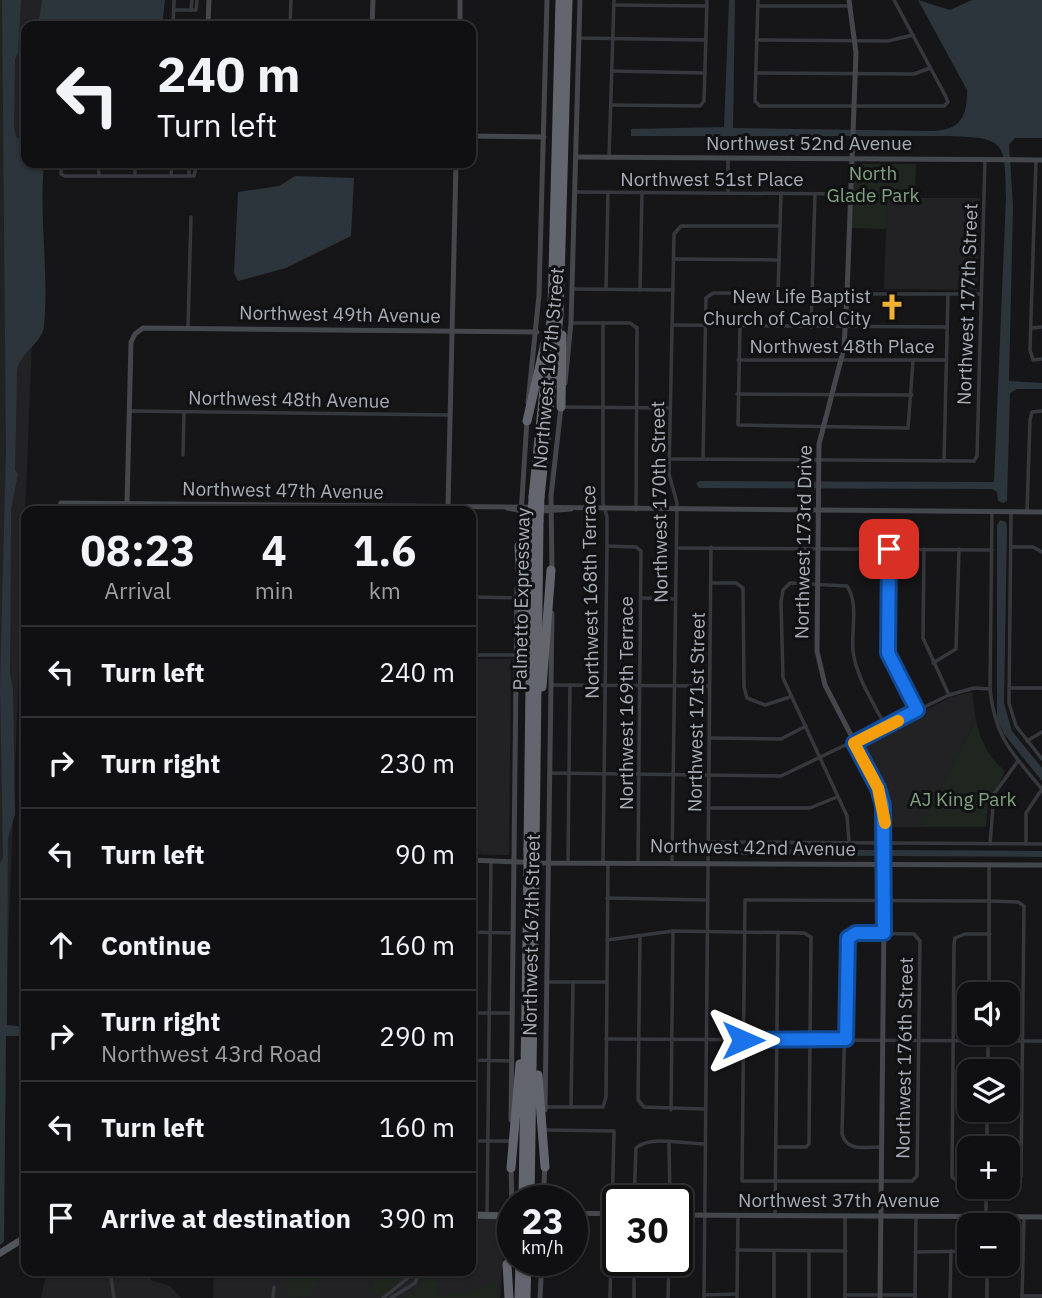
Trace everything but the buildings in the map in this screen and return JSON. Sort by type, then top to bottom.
[{"type":"highway","name":"Palmetto Expressway","points":[[530,1185],[533,996],[531,849],[536,521],[552,311],[559,0]]},
{"type":"highway","name":"Palmetto Expressway","points":[[537,497],[557,338],[568,0]]},
{"type":"highway","points":[[561,258],[561,407]]},
{"type":"highway","points":[[527,421],[552,311]]},
{"type":"highway","points":[[519,546],[533,737]]},
{"type":"highway","points":[[533,737],[551,570]]},
{"type":"highway","name":"Palmetto Expressway","points":[[523,1185],[531,873]]},
{"type":"highway","points":[[533,996],[545,1167]]},
{"type":"highway","points":[[510,1168],[526,1017]]},
{"type":"highway","points":[[506,1298],[507,1276]]},
{"type":"highway","points":[[519,1298],[520,1276]]},
{"type":"highway","points":[[526,1298],[527,1276]]},
{"type":"main road","points":[[476,1212],[497,1213]]},
{"type":"main road","points":[[0,1253],[21,1240]]},
{"type":"street","points":[[173,21],[174,0]]},
{"type":"street","points":[[191,10],[192,0]]},
{"type":"street","points":[[174,10],[196,10],[197,0]]},
{"type":"street","points":[[208,21],[209,0]]},
{"type":"street","points":[[290,21],[291,0]]},
{"type":"street","points":[[372,21],[373,0]]},
{"type":"street","points":[[460,0],[460,21]]},
{"type":"street","name":"Northwest 167th Street","points":[[511,1185],[517,598],[520,509],[537,332],[547,0]]},
{"type":"street","name":"Northwest 167th Street","points":[[544,1185],[551,509],[573,289],[580,0]]},
{"type":"street","points":[[758,0],[755,101],[760,106],[944,106],[948,102],[945,95],[894,0]]},
{"type":"street","points":[[609,157],[614,3],[706,3],[704,101],[700,106],[611,105]]},
{"type":"street","points":[[758,6],[850,3]]},
{"type":"street","name":"Northwest 173rd Drive","points":[[850,3],[855,40],[847,294],[841,361],[822,427],[817,583],[819,668],[878,788],[885,844],[880,1296]]},
{"type":"street","points":[[756,40],[888,41],[913,36]]},
{"type":"street","points":[[579,38],[706,40]]},
{"type":"street","points":[[756,73],[914,74],[930,68]]},
{"type":"street","points":[[612,71],[705,73]]},
{"type":"street","points":[[476,136],[544,137]]},
{"type":"street","name":"Northwest 52nd Avenue","points":[[576,157],[1039,160]]},
{"type":"street","points":[[728,159],[728,193]]},
{"type":"street","name":"Northwest 177th Street","points":[[944,461],[974,461],[977,449],[985,159]]},
{"type":"street","points":[[1039,160],[1030,349],[1033,360],[1042,359]]},
{"type":"street","points":[[61,168],[62,176],[189,176],[196,174],[197,168]]},
{"type":"street","points":[[98,168],[99,176]]},
{"type":"street","points":[[135,168],[135,175]]},
{"type":"street","points":[[171,175],[172,168]]},
{"type":"street","points":[[189,168],[189,176]]},
{"type":"street","points":[[448,506],[456,168]]},
{"type":"street","name":"Northwest 51st Place","points":[[575,192],[849,194]]},
{"type":"street","points":[[606,289],[608,192]]},
{"type":"street","points":[[640,290],[642,192]]},
{"type":"street","points":[[703,460],[706,298],[713,293],[778,293],[781,193]]},
{"type":"street","points":[[811,327],[815,194]]},
{"type":"street","points":[[188,327],[191,217]]},
{"type":"street","name":"Northwest 170th Street","points":[[672,862],[677,510],[670,459],[670,408],[677,227],[780,226]]},
{"type":"street","points":[[674,259],[779,260]]},
{"type":"street","points":[[573,289],[673,290]]},
{"type":"street","points":[[670,459],[944,461],[948,293]]},
{"type":"street","points":[[847,294],[980,294]]},
{"type":"street","points":[[571,323],[636,326],[636,510]]},
{"type":"street","name":"Northwest 168th Terrace","points":[[571,1107],[603,1107],[606,1097],[607,898],[604,773],[607,546],[603,323]]},
{"type":"street","points":[[672,326],[947,327]]},
{"type":"street","points":[[740,327],[738,425],[908,428],[911,424],[913,361]]},
{"type":"street","points":[[1032,328],[1042,327]]},
{"type":"street","name":"Northwest 49th Avenue","points":[[129,411],[131,342],[135,334],[143,328],[537,332]]},
{"type":"street","name":"Northwest 48th Place","points":[[738,360],[946,360]]},
{"type":"street","points":[[737,394],[912,394]]},
{"type":"street","points":[[561,407],[670,408]]},
{"type":"street","points":[[127,504],[129,411]]},
{"type":"street","name":"Northwest 48th Avenue","points":[[129,411],[449,415]]},
{"type":"street","points":[[1027,512],[1032,412],[1042,411]]},
{"type":"street","points":[[183,455],[184,412]]},
{"type":"street","points":[[448,496],[459,506]]},
{"type":"street","name":"Northwest 47th Avenue","points":[[92,506],[156,506]]},
{"type":"street","name":"Northwest 47th Avenue","points":[[476,508],[1042,512]]},
{"type":"street","points":[[992,512],[990,689],[997,728],[1042,789],[1026,813],[1026,844]]},
{"type":"street","points":[[1011,512],[1009,688],[1012,718],[1042,760]]},
{"type":"street","name":"Northwest 169th Terrace","points":[[607,546],[636,547],[641,551],[638,862]]},
{"type":"street","name":"Northwest 171st Street","points":[[704,1296],[711,547]]},
{"type":"street","points":[[1010,547],[1042,551]]},
{"type":"street","points":[[677,548],[992,550]]},
{"type":"street","points":[[889,549],[888,653],[917,710]]},
{"type":"street","points":[[923,549],[923,638],[949,695]]},
{"type":"street","points":[[933,663],[956,649],[959,549]]},
{"type":"street","points":[[712,583],[736,583],[743,588],[744,687],[747,698],[765,705],[790,697]]},
{"type":"street","points":[[849,842],[848,822],[806,726],[790,697],[782,667],[781,602],[783,590],[790,583],[837,583],[847,586],[853,594],[853,652],[858,670],[886,727]]},
{"type":"street","points":[[476,597],[517,598]]},
{"type":"street","points":[[641,598],[675,600]]},
{"type":"street","points":[[476,655],[517,655]]},
{"type":"street","points":[[550,685],[710,686]]},
{"type":"street","points":[[568,861],[570,685]]},
{"type":"street","points":[[549,773],[781,776],[949,695],[974,688],[990,689]]},
{"type":"street","points":[[1009,688],[1042,688]]},
{"type":"street","points":[[710,738],[781,738],[806,726]]},
{"type":"street","points":[[1027,741],[1042,732]]},
{"type":"street","points":[[990,844],[994,794],[1018,760]]},
{"type":"street","points":[[708,808],[810,808],[838,796]]},
{"type":"street","points":[[708,842],[1042,845]]},
{"type":"street","name":"Northwest 42nd Avenue","points":[[476,860],[1042,865]]},
{"type":"street","points":[[487,1213],[491,861]]},
{"type":"street","points":[[989,864],[989,982]]},
{"type":"street","points":[[607,898],[708,900]]},
{"type":"street","points":[[881,1181],[742,1181],[745,900],[990,901],[1018,902],[1024,906],[1020,1178]]},
{"type":"street","points":[[607,940],[673,931],[804,933],[811,937],[809,1144],[806,1147],[777,1147]]},
{"type":"street","points":[[671,1110],[673,931]]},
{"type":"street","points":[[476,932],[514,933]]},
{"type":"street","points":[[775,1216],[778,932]]},
{"type":"street","points":[[881,1147],[850,1147],[845,1143],[842,1134],[849,935],[884,933]]},
{"type":"street","name":"Northwest 176th Street","points":[[881,1181],[915,1180],[918,1040],[918,936],[884,933]]},
{"type":"street","points":[[957,1180],[952,1177],[955,938],[965,934],[990,934]]},
{"type":"street","points":[[640,937],[638,1100],[641,1106],[671,1110],[704,1109]]},
{"type":"street","points":[[546,982],[606,982]]},
{"type":"street","points":[[545,1107],[571,1107],[573,982]]},
{"type":"street","points":[[476,1013],[513,1013]]},
{"type":"street","points":[[606,1038],[957,1040]]},
{"type":"street","points":[[1020,1041],[1042,1041]]},
{"type":"street","points":[[476,1060],[512,1060]]},
{"type":"street","points":[[546,1130],[614,1131],[615,1185]]},
{"type":"street","points":[[476,1140],[510,1141]]},
{"type":"street","points":[[635,1185],[636,1148],[650,1141],[704,1144]]},
{"type":"street","points":[[669,1144],[670,1185]]},
{"type":"street","name":"Northwest 37th Avenue","points":[[693,1215],[957,1216]]},
{"type":"street","points":[[704,1296],[737,1296],[738,1215]]},
{"type":"street","points":[[845,1216],[845,1296],[915,1296],[916,1216]]},
{"type":"street","name":"Northwest 37th Avenue","points":[[1020,1217],[1042,1217]]},
{"type":"street","points":[[1024,1217],[1023,1297],[1042,1296]]},
{"type":"street","points":[[737,1250],[846,1251]]},
{"type":"street","points":[[774,1251],[774,1298]]},
{"type":"street","points":[[809,1251],[809,1298]]},
{"type":"street","points":[[950,1298],[951,1251]]},
{"type":"street","points":[[915,1252],[957,1251]]},
{"type":"street","points":[[111,1276],[114,1298]]},
{"type":"street","points":[[383,1298],[409,1276]]},
{"type":"street","points":[[391,1298],[415,1283],[418,1276]]},
{"type":"street","points":[[540,1298],[541,1276]]},
{"type":"street","points":[[610,1298],[611,1276]]},
{"type":"street","points":[[634,1276],[634,1298]]},
{"type":"street","points":[[668,1276],[668,1298]]},
{"type":"street","points":[[987,1276],[987,1298]]},
{"type":"street","points":[[273,1298],[274,1287]]},
{"type":"shaded area","points":[[0,0],[46,0],[45,21],[21,21],[21,168],[39,168],[25,506],[21,506],[21,618],[0,1149]]},
{"type":"shaded area","points":[[2,0],[21,0],[18,53],[15,59],[14,128],[21,142],[21,168],[44,168],[45,306],[42,332],[22,359],[17,371],[15,470],[18,474],[11,509],[10,674],[13,689],[15,814],[8,838],[7,1025],[21,1026],[21,1036],[6,1036],[4,1242],[0,1245],[0,863],[3,857],[0,683],[6,451]]},
{"type":"shaded area","points":[[42,0],[165,0],[163,21],[39,21]]},
{"type":"shaded area","points":[[729,0],[735,0],[733,128],[932,131],[956,125],[964,115],[967,90],[918,0],[950,10],[972,0],[1042,0],[1042,138],[1015,138],[1009,145],[1013,206],[1009,381],[1042,383],[1042,389],[1017,389],[1010,393],[1007,501],[998,501],[997,492],[992,489],[699,488],[696,483],[994,482],[1006,197],[1003,154],[992,142],[951,136],[631,136],[631,129],[724,127]]},
{"type":"shaded area","points":[[295,176],[354,178],[351,236],[286,268],[238,281],[234,273],[238,192],[279,186]]},
{"type":"shaded area","points":[[887,198],[980,198],[977,290],[884,289]]},
{"type":"shaded area","points":[[1000,520],[1006,522],[1007,528],[1004,703],[1012,731],[1042,768],[1042,781],[1004,734],[997,719],[997,525]]},
{"type":"shaded area","points":[[476,659],[511,659],[509,855],[476,854]]},
{"type":"shaded area","points":[[972,692],[976,720],[920,827],[890,827],[887,801],[863,743],[951,697]]},
{"type":"shaded area","points":[[713,849],[1042,851],[1042,857],[743,855],[713,854]]},
{"type":"shaded area","points":[[476,1217],[497,1218],[497,1276],[502,1276],[500,1298],[213,1298],[214,1276],[476,1276]]},
{"type":"shaded area","points":[[46,1276],[151,1276],[151,1280],[170,1286],[181,1298],[41,1298]]},
{"type":"green space","name":"North Glade Park","points":[[858,164],[916,164],[915,198],[887,198],[886,229],[852,228],[854,168]]},
{"type":"green space","name":"AJ King Park","points":[[976,720],[986,748],[1005,771],[988,807],[986,827],[920,827]]},
{"type":"green space","points":[[287,1276],[319,1276],[316,1289],[308,1297],[287,1298]]},
{"type":"green space","points":[[375,1276],[404,1276],[383,1295],[374,1295],[371,1289]]},
{"type":"green space","points":[[422,1276],[437,1276],[437,1295],[472,1292],[495,1281],[498,1298],[404,1298],[419,1287]]},
{"type":"slow traffic","points":[[885,823],[878,788],[854,743],[898,721]]},
{"type":"place","name":"New Life Baptist Church of Carol City","points":[[892,307]]},
{"type":"route","points":[[743,1040],[846,1039],[849,935],[884,933],[883,805],[878,788],[854,743],[917,710],[888,653],[889,549]]}]
